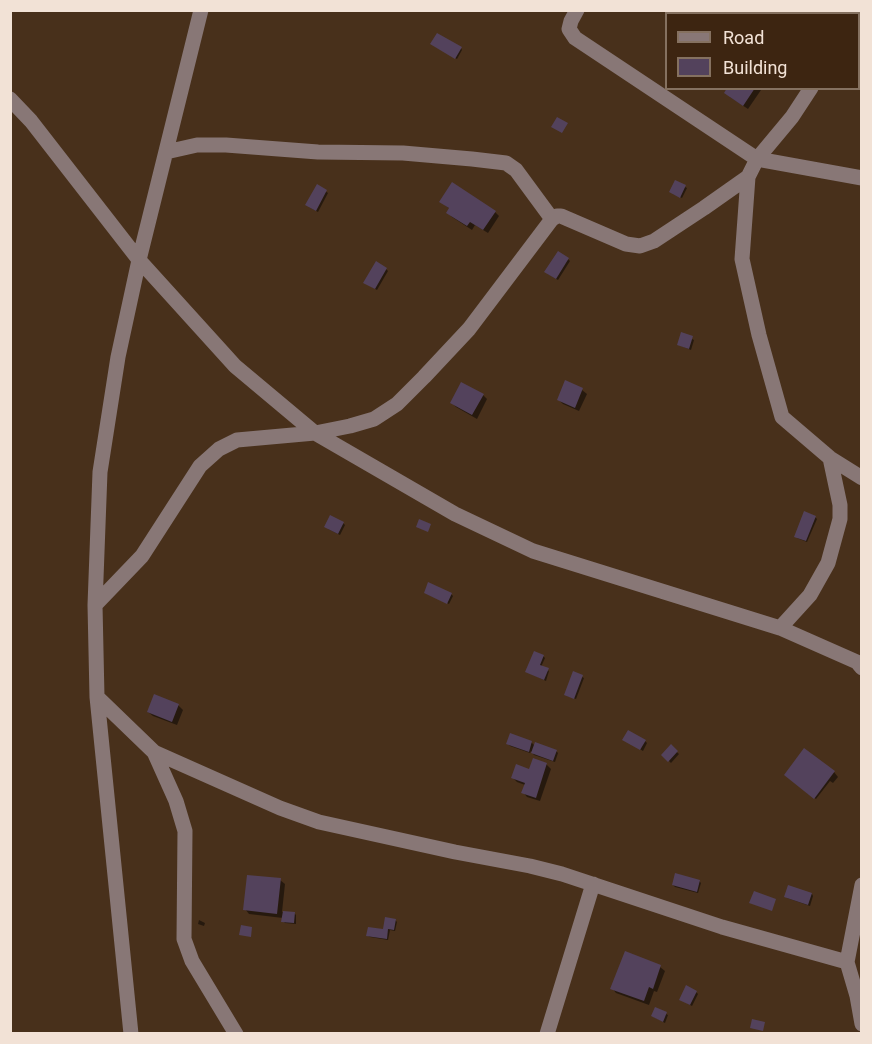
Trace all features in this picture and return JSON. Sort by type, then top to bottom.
[{"type":"street","points":[[131,1034],[97,698],[95,605],[100,472],[118,357],[139,260],[201,10]]},
{"type":"street","points":[[577,10],[569,29],[575,38],[757,159],[861,178]]},
{"type":"street","points":[[811,90],[792,117],[757,159],[748,177],[742,259],[759,335],[782,417],[830,458],[861,478]]},
{"type":"street","points":[[10,99],[31,121],[139,260],[235,366],[315,433],[455,514],[534,551],[780,628],[860,664]]},
{"type":"street","points":[[166,152],[197,145],[226,145],[318,152],[403,153],[506,163],[516,170],[552,219]]},
{"type":"street","points":[[95,605],[142,556],[200,466],[219,449],[237,440],[315,433],[350,426],[374,418],[397,404],[469,329],[552,219],[561,216],[626,244],[640,246],[654,241],[748,177]]},
{"type":"street","points":[[780,628],[810,596],[828,564],[840,519],[840,505],[830,458]]},
{"type":"street","points":[[97,698],[154,752],[280,808],[319,822],[562,874],[722,927],[847,962]]},
{"type":"street","points":[[154,752],[176,801],[185,831],[184,939],[192,961],[237,1034]]},
{"type":"street","points":[[549,1033],[593,884]]},
{"type":"street","points":[[861,885],[847,962],[858,996],[861,1024]]},
{"type":"building","points":[[437,33],[462,47],[455,59],[430,44]]},
{"type":"building","points":[[726,90],[754,90],[743,106],[724,93]]},
{"type":"building","points":[[557,117],[568,123],[562,133],[551,127]]},
{"type":"building","points":[[675,180],[686,185],[680,198],[669,192]]},
{"type":"building","points":[[452,182],[496,211],[483,230],[470,222],[467,226],[446,213],[449,208],[439,202]]},
{"type":"building","points":[[317,184],[327,190],[316,211],[305,205]]},
{"type":"building","points":[[558,251],[569,258],[556,279],[544,272]]},
{"type":"building","points":[[376,261],[387,268],[375,289],[363,283]]},
{"type":"building","points":[[681,332],[693,336],[689,349],[677,345]]},
{"type":"building","points":[[565,380],[583,388],[575,408],[557,400]]},
{"type":"building","points":[[461,382],[484,394],[472,415],[450,403]]},
{"type":"building","points":[[804,511],[816,516],[806,541],[794,537]]},
{"type":"building","points":[[330,515],[344,522],[338,534],[324,527]]},
{"type":"building","points":[[419,519],[431,524],[428,532],[416,527]]},
{"type":"building","points":[[428,582],[452,593],[447,604],[424,593]]},
{"type":"building","points":[[534,651],[544,655],[540,665],[549,668],[544,680],[525,672]]},
{"type":"building","points":[[573,671],[583,675],[574,699],[564,695]]},
{"type":"building","points":[[154,694],[179,704],[172,722],[147,712]]},
{"type":"building","points":[[628,730],[646,740],[640,750],[622,740]]},
{"type":"building","points":[[510,733],[532,741],[529,752],[506,744]]},
{"type":"building","points":[[535,742],[557,750],[553,761],[531,753]]},
{"type":"building","points":[[671,744],[678,751],[668,762],[661,755]]},
{"type":"building","points":[[804,748],[835,771],[814,799],[784,775]]},
{"type":"building","points":[[533,758],[547,763],[536,798],[521,793],[525,783],[511,778],[516,764],[529,769]]},
{"type":"building","points":[[675,873],[700,880],[697,892],[672,885]]},
{"type":"building","points":[[247,875],[281,878],[277,914],[243,910]]},
{"type":"building","points":[[788,885],[812,893],[808,905],[784,897]]},
{"type":"building","points":[[754,891],[776,899],[772,911],[749,903]]},
{"type":"building","points":[[283,911],[295,912],[294,923],[281,922]]},
{"type":"building","points":[[385,917],[396,919],[394,930],[388,929],[387,939],[366,936],[368,927],[383,929]]},
{"type":"building","points":[[241,925],[252,927],[251,937],[239,935]]},
{"type":"building","points":[[625,951],[661,965],[653,989],[649,987],[644,1001],[610,989]]},
{"type":"building","points":[[686,985],[697,991],[690,1005],[679,1000]]},
{"type":"building","points":[[655,1007],[667,1012],[663,1022],[651,1016]]},
{"type":"building","points":[[752,1019],[765,1022],[763,1031],[750,1028]]}]
